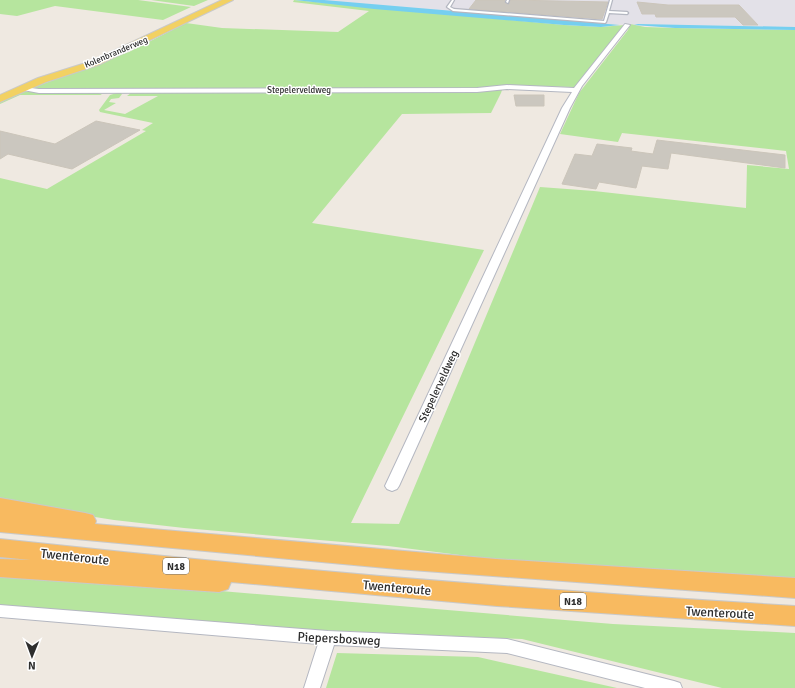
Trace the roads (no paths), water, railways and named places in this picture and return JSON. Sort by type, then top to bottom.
[{"type":"highway","name":"N18","points":[[0,506],[212,545]]},
{"type":"highway","name":"N18","points":[[0,523],[212,545],[474,567],[795,588]]},
{"type":"highway","name":"Twenteroute","points":[[0,548],[352,583],[690,610],[795,616]]},
{"type":"highway","name":"N18","points":[[0,568],[222,582],[352,583]]},
{"type":"main road","name":"Kolenbranderweg","points":[[0,99],[21,89],[95,63],[229,0]]},
{"type":"street","name":"Stepelerveldweg","points":[[392,486],[576,90],[627,26]]},
{"type":"street","name":"Stepelerveldweg","points":[[21,89],[39,91],[453,90],[507,87],[576,90]]},
{"type":"street","name":"Piepersbosweg","points":[[0,611],[328,638],[507,646],[674,688]]},
{"type":"street","points":[[312,688],[328,638]]},
{"type":"lane","points":[[453,0],[448,7],[453,10],[605,22],[611,0]]},
{"type":"lane","points":[[608,12],[627,13]]},
{"type":"water","points":[[295,0],[324,0],[620,25],[601,27],[564,25],[374,9]]},
{"type":"water","points":[[634,25],[795,27],[795,30],[675,28]]}]
